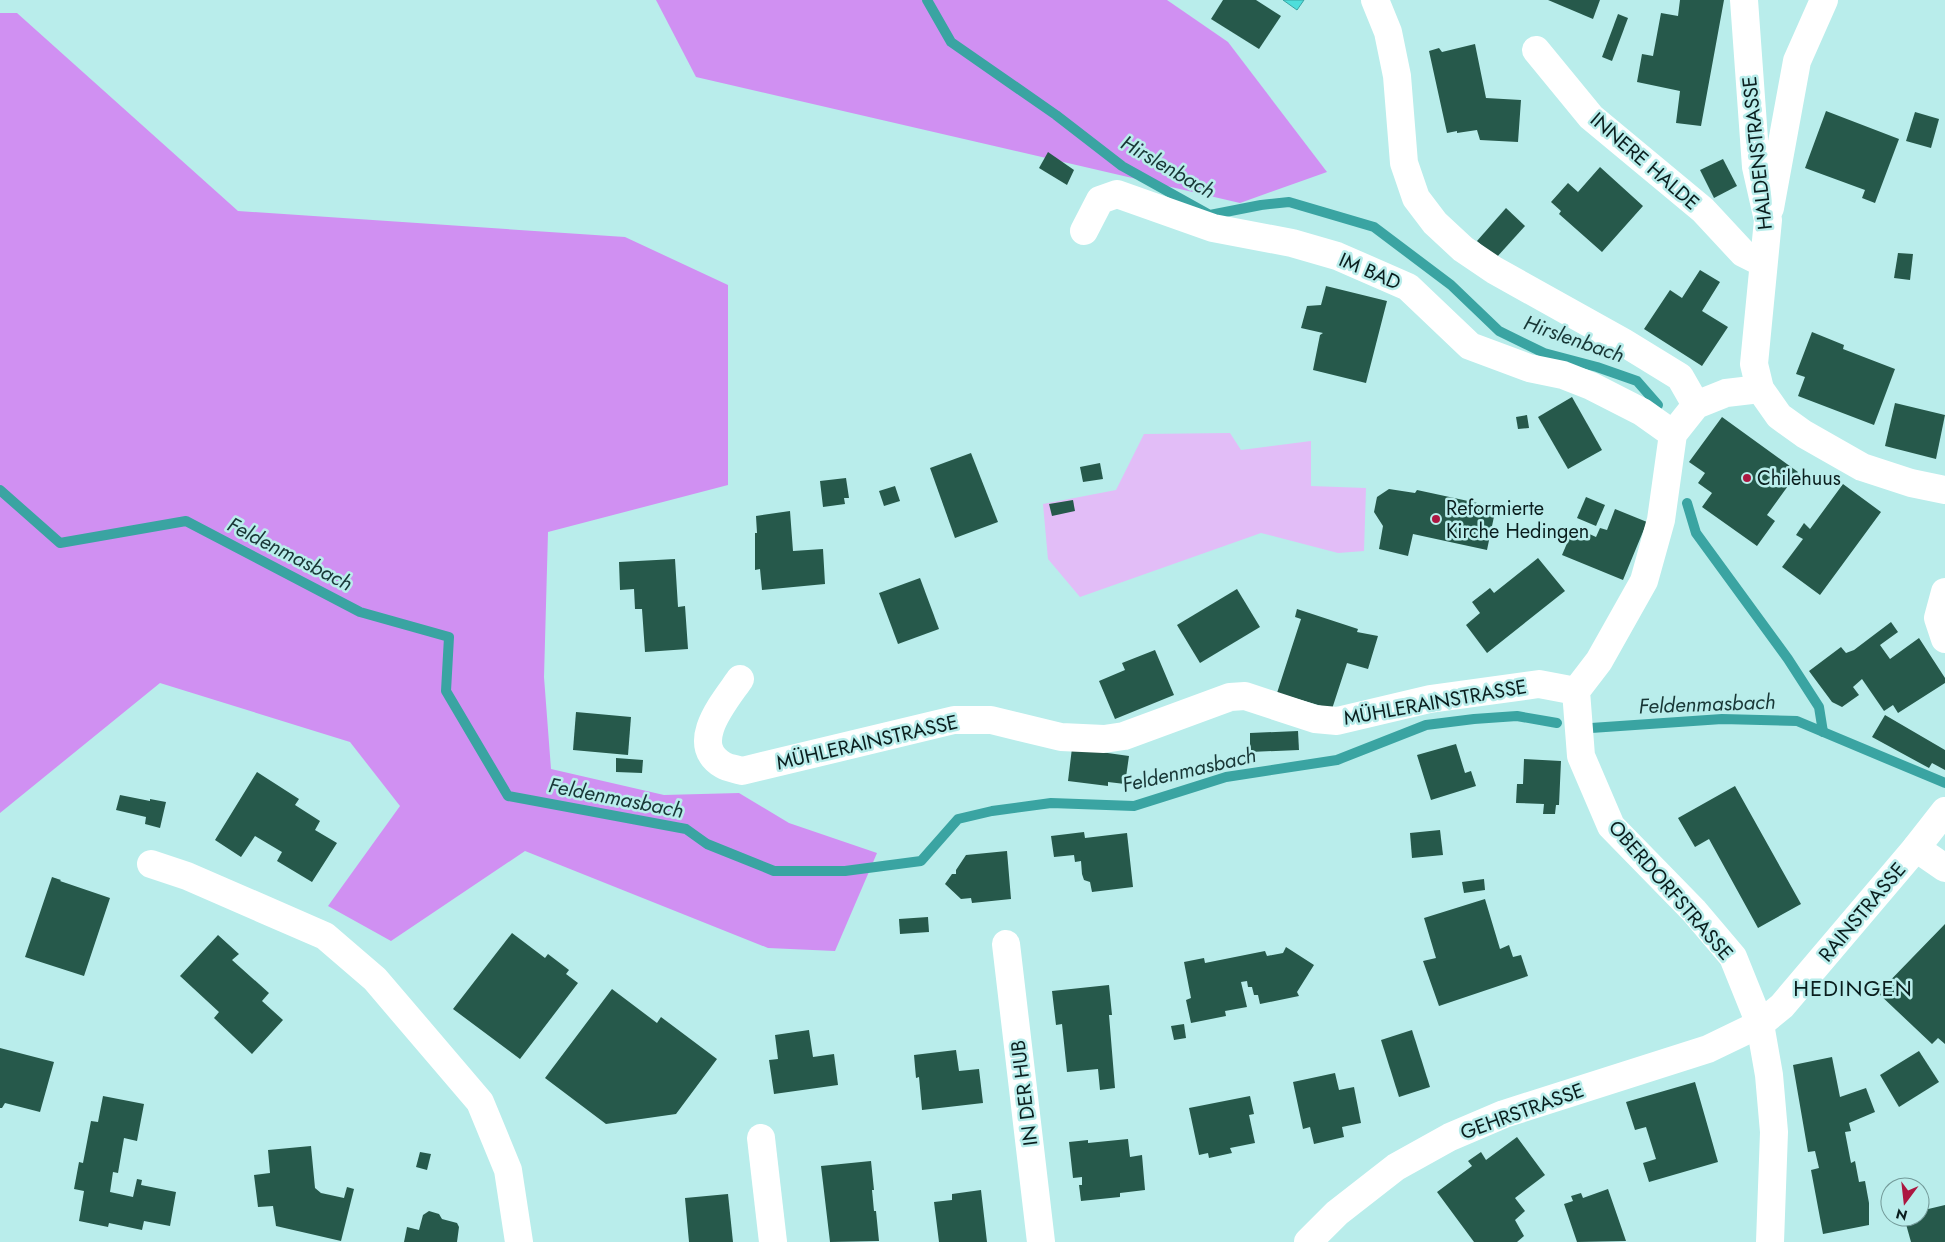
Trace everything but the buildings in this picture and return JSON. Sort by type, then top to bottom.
[{"type":"street","points":[[1375,0],[1388,32],[1397,76],[1404,163],[1416,198],[1435,223],[1463,249],[1486,264],[1623,342],[1680,377],[1696,405]]},
{"type":"street","name":"HALDENSTRASSE","points":[[1744,0],[1756,167],[1768,220],[1754,364],[1760,388],[1779,416],[1804,434],[1862,467],[1910,483],[1945,490]]},
{"type":"street","points":[[1768,220],[1797,61],[1824,0]]},
{"type":"street","name":"INNERE HALDE","points":[[1536,50],[1591,117],[1703,210],[1744,253],[1763,263]]},
{"type":"street","name":"IM BAD","points":[[1084,231],[1100,200],[1117,194],[1213,228],[1292,243],[1337,256],[1408,287],[1470,346],[1529,368],[1563,375],[1591,386],[1642,412],[1673,434]]},
{"type":"street","points":[[1576,690],[1599,661],[1644,581],[1661,520],[1673,434],[1696,405],[1726,393],[1760,388]]},
{"type":"street","points":[[1945,592],[1938,618],[1945,639]]},
{"type":"street","name":"MÜHLERAINSTRASSE","points":[[740,679],[716,713],[707,735],[710,752],[723,765],[742,771],[954,720],[991,720],[1061,737],[1104,738],[1124,736],[1230,697],[1245,696],[1315,718],[1338,720],[1430,699],[1539,684],[1576,690]]},
{"type":"street","name":"OBERDORFSTRASSE","points":[[1576,690],[1581,756],[1611,826],[1694,911],[1734,957],[1760,1024]]},
{"type":"street","name":"RAINSTRASSE","points":[[1760,1024],[1782,1006],[1945,811]]},
{"type":"street","points":[[1916,848],[1945,868]]},
{"type":"street","points":[[151,864],[187,876],[325,936],[375,978],[480,1102],[508,1170],[519,1242]]},
{"type":"street","name":"IN DER HUB","points":[[1006,944],[1041,1242]]},
{"type":"street","points":[[1760,1024],[1769,1075],[1774,1132],[1770,1242]]},
{"type":"street","name":"GEHRSTRASSE","points":[[1308,1242],[1337,1213],[1396,1167],[1450,1137],[1504,1114],[1708,1049],[1760,1024]]},
{"type":"street","points":[[761,1138],[773,1242]]},
{"type":"shaded area","points":[[656,0],[1167,0],[1228,42],[1327,172],[1240,203],[696,77]]},
{"type":"shaded area","points":[[0,13],[17,13],[238,211],[625,237],[728,285],[728,485],[548,532],[544,677],[551,769],[664,795],[739,793],[789,823],[877,853],[835,951],[768,948],[525,851],[391,941],[328,906],[400,806],[350,742],[160,683],[0,813]]},
{"type":"shaded area","points":[[1230,433],[1241,450],[1311,441],[1311,486],[1366,488],[1364,551],[1338,553],[1261,533],[1080,597],[1048,559],[1043,504],[1116,490],[1144,434]]},
{"type":"water","points":[[1283,0],[1304,0],[1297,10]]},
{"type":"waterway","name":"Hirslenbach","points":[[927,0],[951,42],[1056,115],[1122,166],[1210,215],[1261,205],[1289,202],[1374,227],[1451,285],[1499,331],[1544,353],[1597,367],[1637,381],[1658,405]]},
{"type":"waterway","name":"Feldenmasbach","points":[[0,490],[60,543],[186,521],[360,612],[449,637],[446,691],[508,796],[686,829],[707,844],[774,871],[845,871],[921,861],[958,819],[992,811],[1051,803],[1134,806],[1226,777],[1337,760],[1426,725],[1517,716],[1557,723]]},
{"type":"waterway","name":"Hirslenbach","points":[[1687,503],[1696,533],[1788,659],[1819,707],[1823,732]]},
{"type":"waterway","name":"Feldenmasbach","points":[[1591,728],[1722,719],[1797,721],[1945,783]]},
{"type":"place","name":"Chilehuus","points":[[1747,478]]},
{"type":"place","name":"Reformierte Kirche Hedingen","points":[[1436,519]]},
{"type":"district","name":"HEDINGEN","points":[[1853,988]]}]
